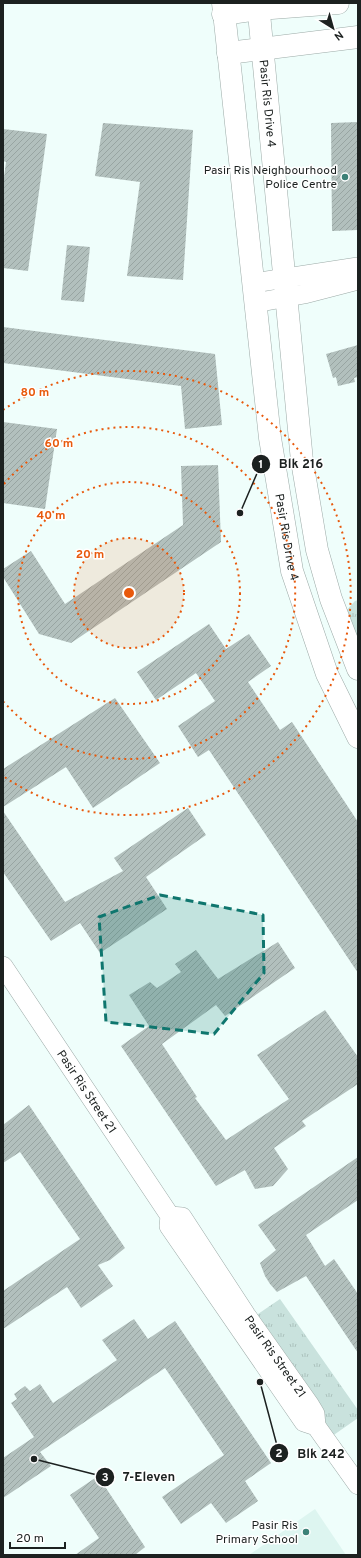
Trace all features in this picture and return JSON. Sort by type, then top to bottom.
[{"type":"street","points":[[223,9],[338,3]]},
{"type":"street","name":"Pasir Ris Drive 4","points":[[258,6],[302,461],[317,550],[332,600],[358,669]]},
{"type":"street","name":"Pasir Ris Drive 4","points":[[223,9],[270,438],[292,571],[327,674],[358,737]]},
{"type":"street","points":[[228,53],[358,36]]},
{"type":"street","points":[[285,288],[358,267]]},
{"type":"street","points":[[254,293],[358,280]]},
{"type":"street","name":"Pasir Ris Street 21","points":[[3,966],[170,1216],[182,1217],[246,1315],[309,1404],[315,1414],[316,1426],[358,1485]]},
{"type":"highlighted area","points":[[160,895],[263,915],[264,973],[214,1034],[106,1022],[99,917]]},
{"type":"shaded area","name":"Pasir Ris Primary School","points":[[315,1509],[346,1555],[249,1555]]},
{"type":"green space","points":[[358,600],[358,650],[343,614],[355,601]]},
{"type":"green space","points":[[280,1299],[358,1410],[358,1418],[328,1439],[245,1323]]},
{"type":"building","name":"Pasir Ris Neighbourhood Police Centre","points":[[358,122],[358,230],[332,231],[331,123]]},
{"type":"building","points":[[103,123],[193,130],[183,280],[127,276],[140,182],[95,176]]},
{"type":"building","points":[[3,129],[47,134],[28,271],[3,268],[3,185],[6,162],[3,161]]},
{"type":"building","points":[[67,245],[90,247],[84,302],[61,300]]},
{"type":"building","points":[[3,327],[215,354],[222,425],[185,429],[181,386],[3,363]]},
{"type":"building","points":[[358,345],[358,377],[354,378],[355,382],[338,386],[336,377],[333,378],[326,354]]},
{"type":"building","points":[[3,422],[57,429],[45,509],[3,503]]},
{"type":"building","points":[[218,465],[221,542],[71,643],[39,634],[3,577],[3,569],[31,551],[65,604],[183,525],[181,466]]},
{"type":"building","points":[[209,624],[226,649],[249,634],[271,666],[248,682],[280,730],[292,722],[358,822],[358,973],[209,750],[198,757],[178,726],[215,701],[196,673],[156,700],[137,672]]},
{"type":"building","points":[[115,698],[160,763],[93,808],[66,767],[3,807],[3,769]]},
{"type":"building","points":[[188,808],[206,835],[146,877],[167,909],[100,953],[80,923],[51,941],[3,872],[3,811],[65,902],[123,871],[114,858]]},
{"type":"building","points":[[278,942],[295,968],[225,1016],[216,1005],[162,1044],[197,1097],[195,1098],[226,1140],[289,1099],[257,1055],[325,1010],[358,1057],[358,1084],[302,1121],[306,1126],[274,1148],[288,1169],[273,1186],[255,1189],[245,1170],[216,1186],[121,1046],[149,1026],[129,995],[150,982],[157,988],[181,972],[175,964],[196,950],[218,979]]},
{"type":"building","points":[[29,1105],[125,1248],[110,1260],[98,1265],[113,1286],[81,1308],[67,1287],[3,1329],[3,1291],[80,1239],[20,1152],[3,1163],[3,1125]]},
{"type":"building","points":[[358,1157],[358,1200],[306,1235],[325,1266],[334,1259],[358,1294],[358,1353],[306,1276],[277,1292],[270,1284],[260,1263],[276,1250],[258,1225]]},
{"type":"building","points":[[134,1319],[148,1339],[175,1321],[271,1463],[245,1481],[258,1501],[226,1523],[211,1503],[181,1524],[162,1497],[224,1455],[165,1368],[40,1452],[51,1466],[3,1498],[3,1458],[34,1437],[11,1403],[17,1399],[14,1394],[25,1386],[30,1391],[40,1384],[53,1403],[117,1360],[102,1340]]},
{"type":"building","points":[[98,1476],[145,1547],[135,1555],[75,1555],[99,1538],[70,1495]]},
{"type":"place","name":"Pasir Ris Neighbourhood Police Centre","points":[[345,177]]},
{"type":"place","name":"Blk 216","points":[[240,513]]},
{"type":"place","name":"Blk 242","points":[[260,1382]]},
{"type":"place","name":"7-Eleven","points":[[34,1459]]},
{"type":"place","name":"Pasir Ris Primary School","points":[[306,1532]]}]
